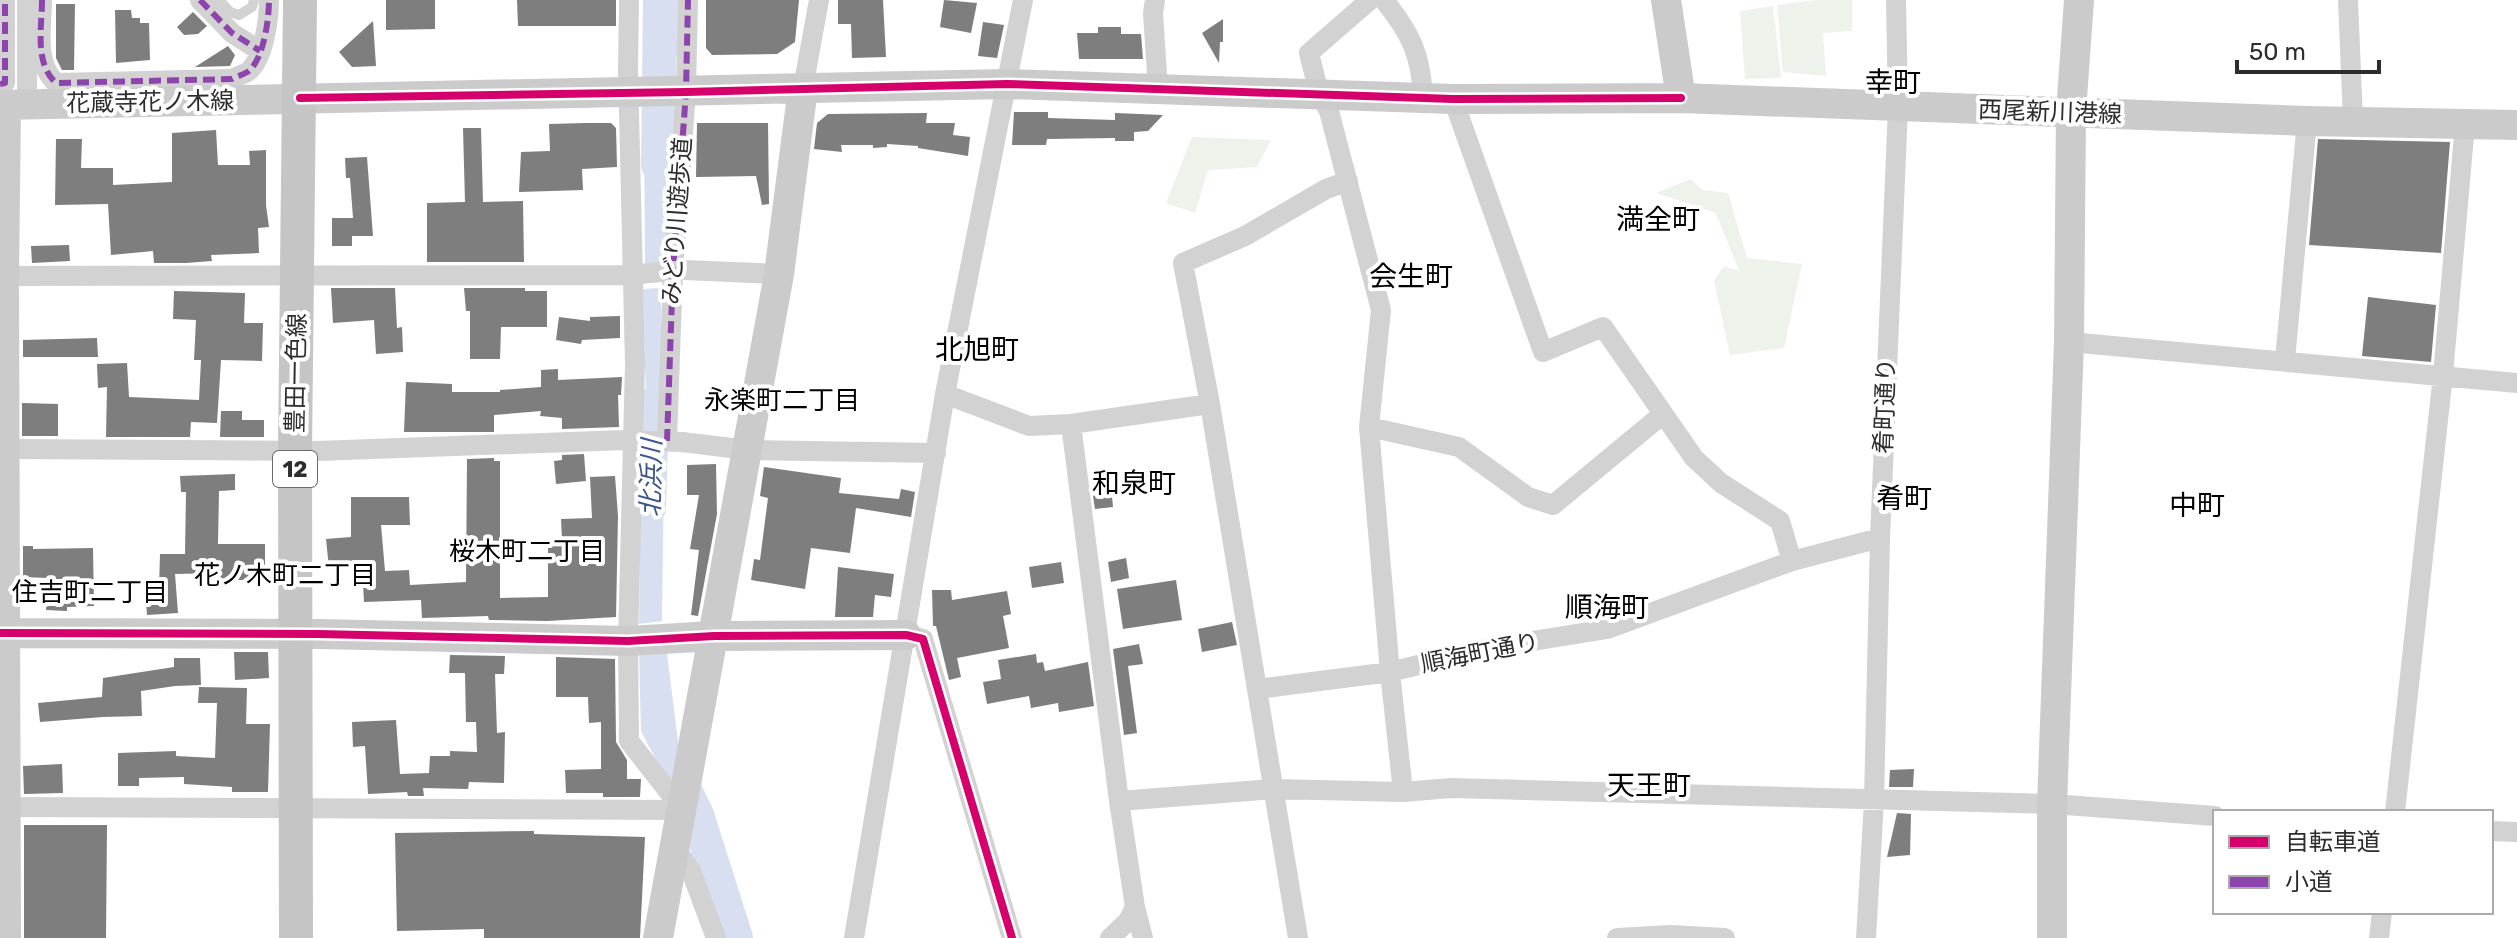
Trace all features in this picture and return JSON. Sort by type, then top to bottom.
[{"type":"main road","name":"豊田一色線","points":[[296,938],[295,451],[300,0]]},
{"type":"street","points":[[5,0],[5,83],[8,100]]},
{"type":"street","points":[[6,938],[4,276],[8,100],[27,0]]},
{"type":"street","points":[[42,0],[42,58],[56,83],[232,79],[250,70],[260,51],[266,35],[269,0]]},
{"type":"street","points":[[200,0],[232,33],[260,51]]},
{"type":"street","points":[[629,0],[628,70],[637,91],[629,741],[683,810]]},
{"type":"street","name":"みどり川遊歩道","points":[[675,442],[688,0]]},
{"type":"street","points":[[658,938],[683,810],[701,693],[703,637],[748,450],[779,274],[803,88],[819,0]]},
{"type":"street","points":[[854,938],[945,394],[1023,0]]},
{"type":"street","points":[[1155,0],[1153,13],[1158,89]]},
{"type":"street","points":[[1370,0],[1309,53],[1319,93],[1329,111],[1381,310],[1369,427],[1403,792]]},
{"type":"street","points":[[1384,0],[1406,27],[1422,76],[1438,98],[1543,352],[1603,327],[1694,458],[1721,483],[1780,521],[1792,561]]},
{"type":"street","points":[[1666,0],[1681,98]]},
{"type":"street","name":"肴町通り","points":[[1866,938],[1874,801],[1880,538],[1898,107],[1896,0]]},
{"type":"street","points":[[2052,938],[2052,804],[2069,342],[2071,112],[2079,0]]},
{"type":"street","points":[[2348,0],[2353,121]]},
{"type":"street","name":"花蔵寺花ノ木線","points":[[8,100],[685,92],[1007,84]]},
{"type":"street","name":"西尾新川港線","points":[[1007,84],[1438,98],[1681,98],[2307,121],[2517,125]]},
{"type":"street","points":[[2285,360],[2307,121]]},
{"type":"street","points":[[2395,810],[2443,375],[2465,124]]},
{"type":"street","points":[[1298,938],[1210,404],[1183,263],[1245,236],[1326,189],[1348,181]]},
{"type":"street","points":[[4,276],[628,275],[678,270],[779,274]]},
{"type":"street","points":[[2069,342],[2517,383]]},
{"type":"street","points":[[945,394],[1029,426],[1071,424],[1210,404]]},
{"type":"street","points":[[1369,427],[1459,447],[1528,497],[1553,505],[1663,414]]},
{"type":"street","points":[[1071,424],[1119,801],[1135,907],[1143,938]]},
{"type":"street","points":[[6,449],[295,451],[625,440],[748,450],[936,453]]},
{"type":"street","name":"順海町通り","points":[[1258,689],[1390,672],[1483,649],[1607,629],[1792,561],[1880,538]]},
{"type":"street","points":[[3,633],[297,634],[630,641],[703,637],[906,635],[923,639],[1012,938]]},
{"type":"street","points":[[1119,801],[1274,789],[1403,792],[1451,788],[2052,804],[2213,816]]},
{"type":"street","points":[[4,807],[683,810]]},
{"type":"street","points":[[2493,831],[2517,830]]},
{"type":"street","points":[[675,848],[691,871],[716,938]]},
{"type":"street","points":[[1110,938],[1128,921],[1135,907]]},
{"type":"street","points":[[2379,938],[2382,914]]},
{"type":"street","points":[[1617,938],[1671,935],[1725,938]]},
{"type":"lane","points":[[219,0],[230,12],[239,15],[252,7],[254,0]]},
{"type":"shaded area","points":[[1815,0],[1852,0],[1852,31],[1823,33],[1826,76],[1783,72],[1777,5]]},
{"type":"shaded area","points":[[1773,6],[1781,78],[1745,79],[1740,11]]},
{"type":"shaded area","points":[[1192,137],[1271,140],[1257,167],[1208,170],[1195,213],[1166,203]]},
{"type":"shaded area","points":[[1691,179],[1702,190],[1728,193],[1747,258],[1802,264],[1784,348],[1730,355],[1714,281],[1724,266],[1739,271],[1716,213],[1656,193]]},
{"type":"water","points":[[646,0],[679,0],[680,55],[648,61]]},
{"type":"water","points":[[676,119],[663,263],[645,266],[644,120]]},
{"type":"water","name":"北浜川","points":[[661,288],[661,437],[647,437],[643,289]]},
{"type":"water","name":"北浜川","points":[[641,463],[664,464],[662,621],[639,624]]},
{"type":"water","points":[[639,652],[667,654],[680,757],[670,787],[641,731]]},
{"type":"water","points":[[706,802],[750,938],[729,938],[694,838]]},
{"type":"building","points":[[386,0],[435,0],[435,29],[386,30]]},
{"type":"building","points":[[517,0],[616,0],[616,26],[518,26]]},
{"type":"building","points":[[706,0],[799,0],[795,42],[777,54],[712,55],[706,48]]},
{"type":"building","points":[[838,0],[883,0],[886,57],[852,58],[851,24],[838,24]]},
{"type":"building","points":[[944,0],[977,3],[971,33],[940,27]]},
{"type":"building","points":[[56,4],[75,4],[74,70],[62,70],[56,58]]},
{"type":"building","points":[[115,10],[131,10],[132,18],[140,18],[140,23],[149,23],[150,60],[116,63]]},
{"type":"building","points":[[193,12],[207,26],[198,34],[184,35],[177,27]]},
{"type":"building","points":[[1223,19],[1223,42],[1220,42],[1219,63],[1202,33]]},
{"type":"building","points":[[373,21],[376,66],[352,67],[339,52]]},
{"type":"building","points":[[983,22],[1004,25],[997,58],[978,56]]},
{"type":"building","points":[[1098,27],[1121,27],[1121,34],[1141,34],[1143,59],[1079,59],[1077,33],[1098,33]]},
{"type":"building","points":[[228,46],[235,55],[230,66],[195,67]]},
{"type":"building","points":[[1014,112],[1048,112],[1048,118],[1115,120],[1115,113],[1163,115],[1148,131],[1134,132],[1134,141],[1115,141],[1115,138],[1047,139],[1046,145],[1012,145]]},
{"type":"building","points":[[927,113],[926,123],[955,123],[953,135],[970,137],[968,156],[918,146],[887,144],[887,147],[873,148],[873,145],[841,145],[842,152],[814,149],[817,123],[828,114]]},
{"type":"building","points":[[611,123],[616,128],[617,167],[582,169],[583,190],[519,192],[521,152],[550,151],[549,124]]},
{"type":"building","points":[[697,123],[768,123],[769,204],[762,205],[756,176],[696,177]]},
{"type":"building","points":[[463,128],[481,128],[483,202],[523,201],[524,262],[427,262],[427,203],[465,202]]},
{"type":"building","points":[[216,130],[218,165],[250,165],[249,151],[266,150],[269,227],[258,228],[259,253],[211,255],[212,261],[186,263],[154,263],[153,251],[111,255],[108,204],[55,205],[56,139],[82,139],[81,168],[113,168],[113,185],[172,182],[172,133]]},
{"type":"building","points":[[2318,139],[2450,142],[2441,253],[2309,245]]},
{"type":"building","points":[[367,157],[373,236],[352,236],[352,246],[332,246],[332,218],[353,218],[345,158]]},
{"type":"building","points":[[69,245],[70,261],[32,263],[31,246]]},
{"type":"building","points":[[331,288],[395,288],[397,328],[402,327],[403,352],[376,354],[374,320],[333,323]]},
{"type":"building","points":[[464,288],[547,291],[547,327],[501,327],[500,359],[470,359],[470,311],[466,311]]},
{"type":"building","points":[[174,291],[245,293],[244,323],[263,323],[262,361],[221,360],[217,423],[191,422],[190,437],[106,437],[107,387],[98,388],[97,364],[127,363],[129,397],[199,400],[201,360],[194,360],[196,320],[173,319]]},
{"type":"building","points":[[2368,297],[2436,305],[2431,362],[2362,356]]},
{"type":"building","points":[[620,316],[620,338],[582,340],[581,344],[556,340],[559,317],[590,321],[590,317]]},
{"type":"building","points":[[97,338],[98,357],[23,357],[23,340]]},
{"type":"building","points":[[558,369],[558,380],[622,377],[621,395],[618,395],[619,427],[562,429],[562,418],[540,416],[541,411],[494,415],[494,432],[404,432],[406,382],[452,384],[452,392],[500,392],[541,387],[541,370]]},
{"type":"building","points":[[22,403],[58,404],[58,436],[22,436]]},
{"type":"building","points":[[221,411],[242,411],[242,420],[264,420],[264,437],[220,437]]},
{"type":"building","points":[[584,454],[586,481],[556,484],[554,461],[562,460],[562,455]]},
{"type":"building","points":[[494,458],[494,461],[500,461],[500,598],[548,597],[548,540],[562,540],[561,519],[592,518],[590,477],[615,476],[618,516],[616,617],[547,621],[489,620],[488,616],[422,618],[421,600],[364,602],[362,565],[329,568],[326,539],[351,537],[351,497],[409,497],[410,525],[381,525],[385,571],[409,570],[410,585],[466,582],[467,459]]},
{"type":"building","points":[[716,464],[717,514],[698,616],[691,615],[699,550],[690,549],[699,495],[687,495],[687,465]]},
{"type":"building","points":[[764,467],[841,478],[839,493],[899,499],[901,489],[915,492],[911,517],[856,508],[850,553],[811,548],[805,589],[751,580],[754,559],[760,560],[768,498],[760,496]]},
{"type":"building","points":[[235,474],[235,490],[219,491],[218,544],[265,544],[265,580],[217,580],[217,573],[175,574],[178,613],[147,615],[145,589],[159,588],[160,554],[185,554],[186,492],[181,492],[180,476]]},
{"type":"building","points":[[1111,486],[1113,507],[1095,509],[1092,489]]},
{"type":"building","points":[[23,546],[33,546],[33,549],[93,548],[94,606],[67,607],[67,611],[46,610],[48,578],[23,577]]},
{"type":"building","points":[[1126,558],[1129,578],[1111,582],[1108,562]]},
{"type":"building","points":[[1061,562],[1064,583],[1032,588],[1029,567]]},
{"type":"building","points":[[838,567],[894,574],[891,597],[875,595],[873,617],[835,617]]},
{"type":"building","points":[[1176,580],[1182,620],[1123,629],[1117,589]]},
{"type":"building","points":[[932,590],[951,590],[952,600],[1007,591],[1011,614],[1003,616],[1009,648],[957,658],[961,677],[949,680],[936,626],[933,626]]},
{"type":"building","points":[[1232,622],[1237,645],[1202,652],[1198,629]]},
{"type":"building","points":[[1139,644],[1143,664],[1128,666],[1137,733],[1124,735],[1113,649]]},
{"type":"building","points":[[234,652],[268,652],[269,678],[235,680]]},
{"type":"building","points":[[1036,654],[1037,663],[1043,662],[1045,671],[1088,662],[1094,706],[1059,712],[1058,703],[1031,708],[1029,696],[987,704],[983,682],[1001,679],[998,660]]},
{"type":"building","points":[[450,655],[505,656],[504,674],[495,674],[497,733],[505,732],[504,783],[469,782],[468,789],[423,788],[424,796],[408,796],[407,792],[368,794],[365,746],[353,747],[352,722],[396,720],[400,774],[429,773],[430,756],[450,756],[450,751],[477,752],[476,722],[466,722],[465,673],[449,673]]},
{"type":"building","points":[[556,657],[615,659],[616,742],[627,760],[627,779],[641,779],[640,797],[566,793],[565,770],[601,769],[601,722],[589,723],[588,697],[556,697]]},
{"type":"building","points":[[174,658],[200,658],[201,685],[141,691],[142,716],[40,722],[38,703],[102,697],[103,678],[174,667]]},
{"type":"building","points":[[199,687],[247,688],[246,724],[270,724],[268,792],[232,792],[232,787],[184,784],[184,777],[139,778],[139,786],[118,786],[118,753],[176,751],[176,756],[215,758],[217,703],[198,703]]},
{"type":"building","points":[[62,764],[63,793],[24,794],[23,766]]},
{"type":"building","points":[[1914,769],[1913,787],[1889,787],[1890,770]]},
{"type":"building","points":[[1897,813],[1911,814],[1910,855],[1887,857]]},
{"type":"building","points":[[24,825],[107,825],[106,938],[24,938]]},
{"type":"building","points":[[534,831],[534,834],[645,837],[640,938],[484,938],[484,929],[397,931],[395,833]]},
{"type":"waterway","name":"北浜川","points":[[658,165],[660,0]]},
{"type":"waterway","name":"北浜川","points":[[649,508],[652,405]]},
{"type":"waterway","name":"北浜川","points":[[675,770],[697,815],[736,938]]},
{"type":"marked path","points":[[0,84],[5,83],[5,0]]},
{"type":"marked path","points":[[42,0],[42,55],[49,75],[56,83],[232,79],[250,70],[259,56],[267,27],[269,0]]},
{"type":"marked path","points":[[200,0],[232,33],[260,51]]},
{"type":"marked path","points":[[667,441],[688,0]]},
{"type":"cycle path","points":[[300,98],[1007,84],[1453,99],[1681,98]]},
{"type":"cycle path","points":[[0,633],[318,634],[628,641],[714,636],[906,635],[923,639],[1012,938]]},
{"type":"district","name":"幸町","points":[[1893,82]]},
{"type":"district","name":"満全町","points":[[1658,219]]},
{"type":"district","name":"会生町","points":[[1411,276]]},
{"type":"district","name":"北旭町","points":[[977,349]]},
{"type":"district","name":"永楽町二丁目","points":[[782,400]]},
{"type":"district","name":"和泉町","points":[[1134,483]]},
{"type":"district","name":"肴町","points":[[1904,498]]},
{"type":"district","name":"中町","points":[[2197,505]]},
{"type":"district","name":"桜木町二丁目","points":[[527,551]]},
{"type":"district","name":"花ノ木町二丁目","points":[[285,575]]},
{"type":"district","name":"住吉町二丁目","points":[[90,592]]},
{"type":"district","name":"順海町","points":[[1607,607]]},
{"type":"district","name":"天王町","points":[[1649,785]]}]
